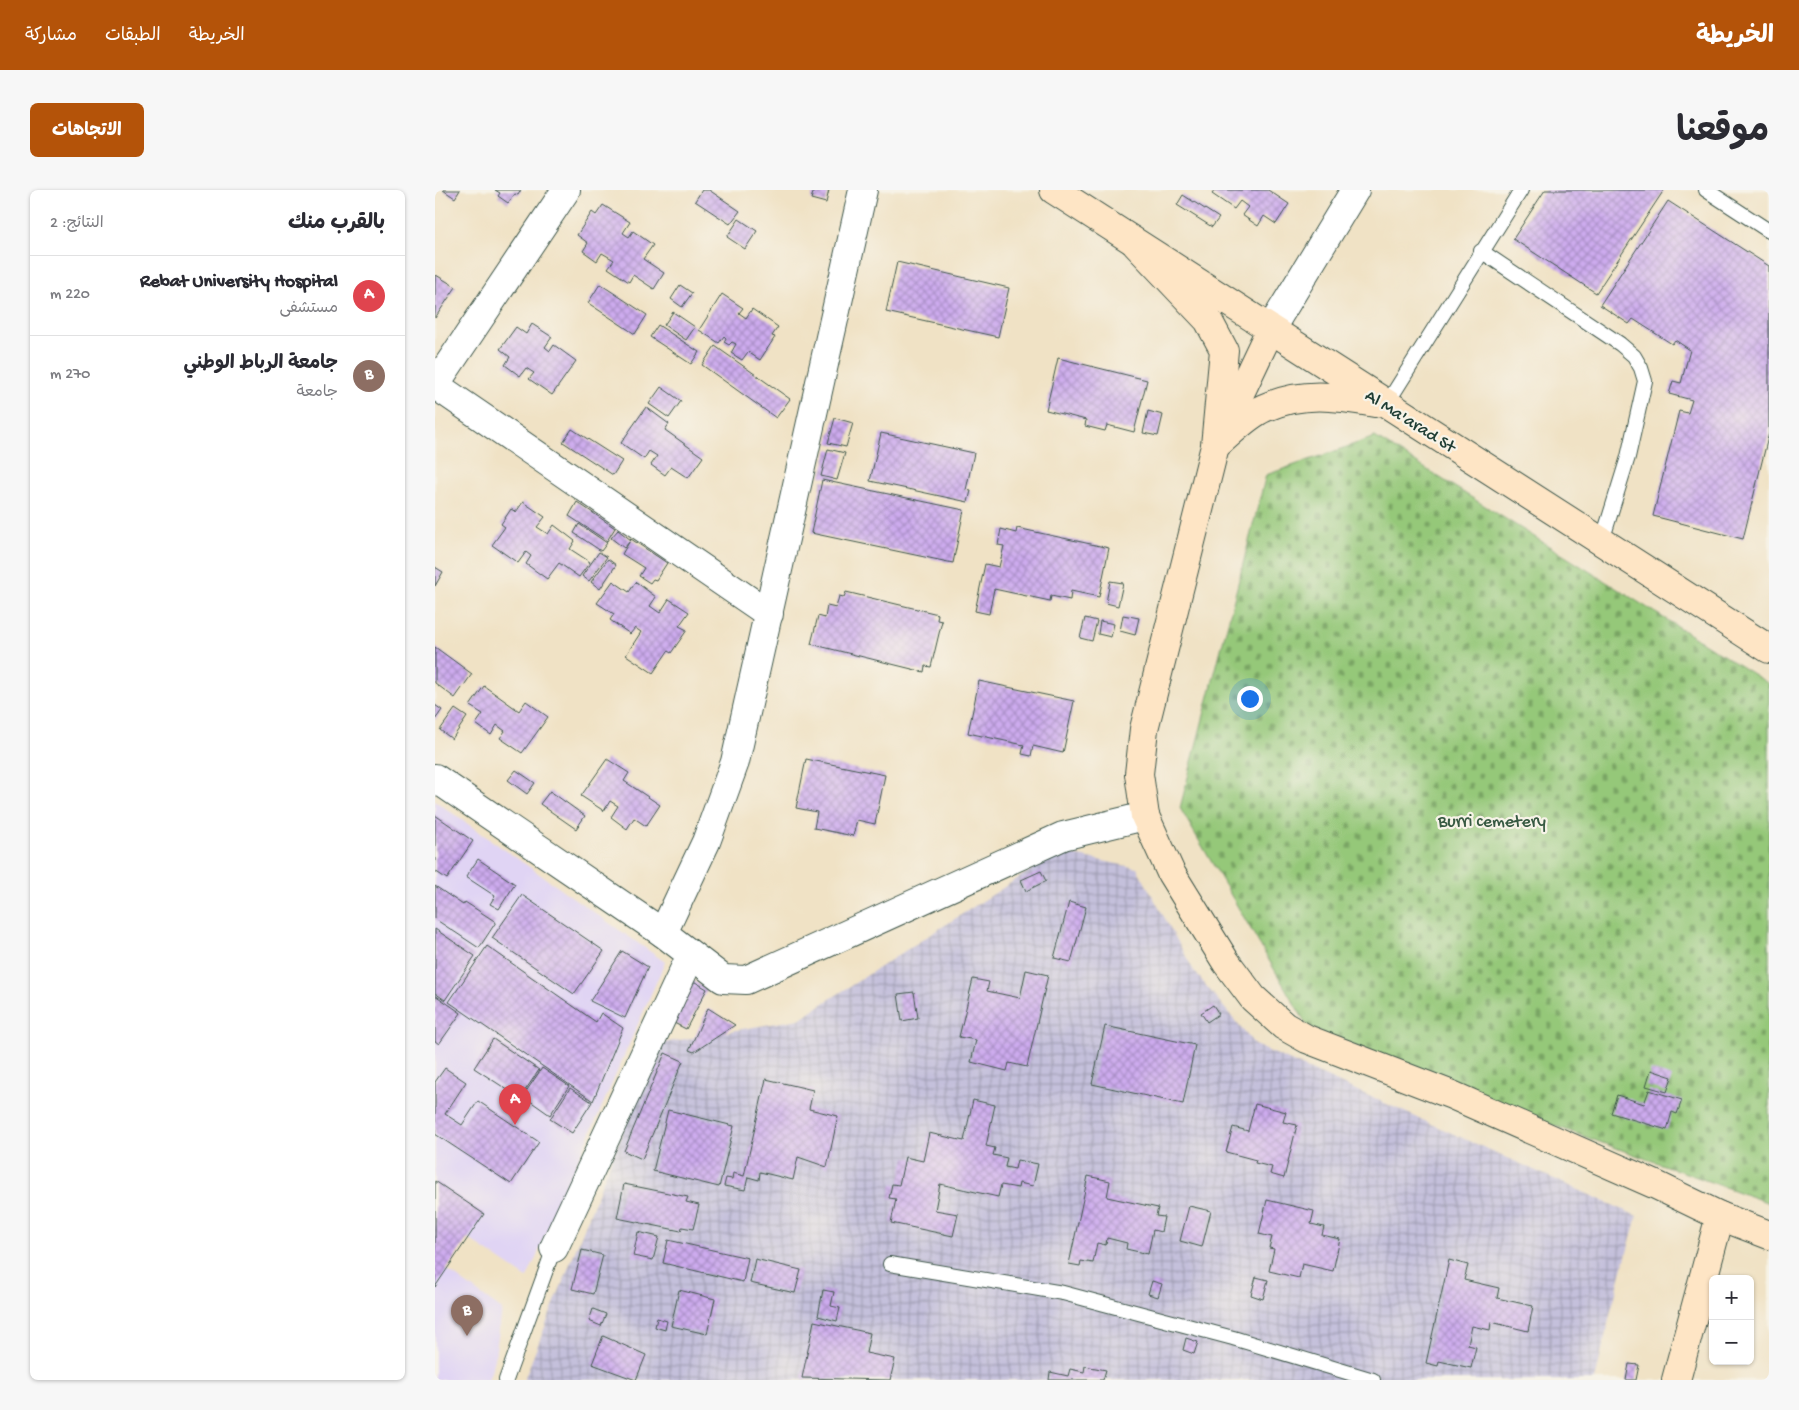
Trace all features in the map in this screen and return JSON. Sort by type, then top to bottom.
[{"type":"street","points":[[566,190],[435,385],[769,614]]},
{"type":"street","points":[[663,933],[706,842],[735,762],[863,190]]},
{"type":"street","name":"Al Ma'arad St","points":[[1054,190],[1385,405],[1602,541],[1769,649]]},
{"type":"street","points":[[1215,446],[1270,330],[1355,190]]},
{"type":"street","points":[[1136,244],[1208,320],[1224,350],[1215,446],[1144,729],[1139,774],[1145,816],[1171,873],[1226,962],[1253,998],[1284,1026],[1307,1039],[1452,1095],[1720,1216],[1769,1236]]},
{"type":"street","points":[[1215,446],[1264,408],[1301,397],[1330,395],[1385,405]]},
{"type":"street","points":[[435,778],[663,933],[723,979],[746,980],[1063,836],[1145,816]]},
{"type":"street","points":[[553,1248],[691,955]]},
{"type":"street","points":[[1675,1380],[1720,1216]]},
{"type":"lane","points":[[1385,405],[1521,190]]},
{"type":"lane","points":[[1706,190],[1769,231]]},
{"type":"lane","points":[[1481,251],[1620,344],[1634,356],[1641,368],[1645,381],[1628,457],[1602,541]]},
{"type":"lane","points":[[506,1380],[553,1248]]},
{"type":"lane","points":[[890,1264],[1063,1292],[1233,1338],[1373,1380]]},
{"type":"shaded area","points":[[435,801],[665,962],[527,1278],[435,1216]]},
{"type":"shaded area","points":[[1059,852],[1137,868],[1194,971],[1255,1045],[1637,1216],[1611,1311],[1595,1380],[524,1380],[657,1044],[799,1019]]},
{"type":"shaded area","points":[[435,1261],[502,1310],[494,1363],[488,1380],[435,1380]]},
{"type":"green space","name":"Burri cemetery","points":[[1375,437],[1769,684],[1769,1203],[1508,1109],[1308,1027],[1180,808],[1266,475]]},
{"type":"building","points":[[443,190],[460,190],[455,198]]},
{"type":"building","points":[[495,190],[521,190],[508,203],[498,196],[500,193]]},
{"type":"building","points":[[702,190],[709,190],[740,211],[730,224],[695,201]]},
{"type":"building","points":[[814,190],[829,190],[826,203],[811,199]]},
{"type":"building","points":[[1215,190],[1268,190],[1289,204],[1276,224],[1264,216],[1258,226],[1242,215],[1248,207],[1240,201],[1234,209],[1212,194]]},
{"type":"building","points":[[1545,190],[1664,190],[1596,293],[1513,239]]},
{"type":"building","points":[[1183,195],[1219,218],[1212,227],[1177,205]]},
{"type":"building","points":[[1668,201],[1769,266],[1769,433],[1743,539],[1653,516],[1679,411],[1688,413],[1692,400],[1669,394],[1673,381],[1681,383],[1690,350],[1675,340],[1672,344],[1633,319],[1629,324],[1600,305]]},
{"type":"building","points":[[603,205],[630,222],[623,233],[629,237],[633,231],[653,245],[643,259],[664,273],[654,289],[633,275],[629,282],[608,268],[614,260],[602,253],[597,261],[583,251],[588,243],[577,235],[592,212],[596,215]]},
{"type":"building","points":[[739,219],[757,231],[745,249],[727,237]]},
{"type":"building","points":[[897,262],[1009,288],[998,337],[886,312]]},
{"type":"building","points":[[435,276],[456,287],[435,318]]},
{"type":"building","points":[[600,284],[647,315],[635,334],[588,303]]},
{"type":"building","points":[[680,285],[692,293],[682,307],[671,299]]},
{"type":"building","points":[[722,294],[743,308],[739,313],[746,318],[752,309],[778,327],[772,336],[775,337],[760,360],[748,352],[742,360],[731,353],[736,344],[732,342],[729,345],[724,342],[726,338],[724,336],[719,343],[699,330]]},
{"type":"building","points":[[673,312],[695,327],[686,340],[664,325]]},
{"type":"building","points":[[532,324],[552,337],[545,347],[550,351],[554,345],[576,361],[552,395],[529,379],[534,373],[526,368],[520,376],[505,365],[510,357],[500,349],[516,327],[526,334]]},
{"type":"building","points":[[658,325],[699,352],[691,364],[650,337]]},
{"type":"building","points":[[715,346],[790,399],[776,418],[702,365]]},
{"type":"building","points":[[1058,358],[1147,380],[1134,432],[1107,425],[1105,431],[1085,426],[1086,420],[1046,410]]},
{"type":"building","points":[[661,387],[681,401],[669,418],[649,404]]},
{"type":"building","points":[[646,407],[669,424],[665,430],[703,457],[688,478],[671,467],[665,475],[651,465],[657,456],[649,451],[644,459],[621,443]]},
{"type":"building","points":[[1148,411],[1163,415],[1158,436],[1143,433]]},
{"type":"building","points":[[835,418],[853,423],[846,447],[828,443]]},
{"type":"building","points":[[572,429],[622,461],[613,475],[563,442]]},
{"type":"building","points":[[881,433],[974,453],[966,490],[971,491],[968,502],[870,481]]},
{"type":"building","points":[[828,449],[845,453],[837,480],[821,476]]},
{"type":"building","points":[[822,480],[964,510],[953,563],[811,533]]},
{"type":"building","points":[[523,502],[545,517],[537,527],[548,534],[554,525],[575,541],[570,549],[590,562],[579,577],[559,563],[547,579],[526,564],[531,556],[526,552],[518,563],[492,545],[505,527],[501,524],[511,509],[516,512]]},
{"type":"building","points":[[577,502],[615,528],[607,541],[569,516]]},
{"type":"building","points":[[579,524],[607,543],[601,551],[574,533]]},
{"type":"building","points":[[1017,528],[1109,548],[1099,597],[1071,591],[1070,600],[1051,596],[1050,601],[994,589],[989,614],[975,611],[985,564],[999,567],[1004,546],[998,545],[1001,529],[1016,533]]},
{"type":"building","points":[[618,530],[631,540],[624,548],[611,538]]},
{"type":"building","points":[[631,539],[667,563],[656,580],[653,579],[650,583],[639,576],[644,568],[622,554]]},
{"type":"building","points":[[599,552],[607,557],[589,581],[582,576]]},
{"type":"building","points":[[608,559],[616,565],[600,589],[591,582]]},
{"type":"building","points":[[435,567],[443,572],[435,586]]},
{"type":"building","points":[[613,581],[629,592],[636,582],[656,597],[650,606],[660,613],[669,599],[689,612],[679,626],[687,630],[671,653],[668,651],[653,673],[626,655],[641,632],[635,628],[630,634],[610,620],[614,614],[597,603]]},
{"type":"building","points":[[1110,581],[1123,583],[1118,606],[1106,603]]},
{"type":"building","points":[[846,592],[938,614],[937,620],[942,621],[931,667],[925,666],[924,672],[811,644],[818,616],[825,618],[827,606],[836,608],[839,596],[844,597]]},
{"type":"building","points":[[1123,615],[1139,618],[1135,635],[1120,631]]},
{"type":"building","points":[[1085,618],[1097,621],[1092,641],[1080,638]]},
{"type":"building","points":[[1100,621],[1114,624],[1111,637],[1098,634]]},
{"type":"building","points":[[435,647],[472,674],[455,698],[435,683]]},
{"type":"building","points":[[979,681],[1074,701],[1063,753],[1033,746],[1031,756],[1022,754],[1024,745],[968,733]]},
{"type":"building","points":[[484,686],[519,711],[526,701],[548,717],[522,753],[500,738],[505,731],[497,725],[491,735],[476,724],[483,714],[470,706]]},
{"type":"building","points":[[435,705],[442,710],[435,720]]},
{"type":"building","points":[[455,709],[467,717],[452,739],[440,730]]},
{"type":"building","points":[[607,759],[629,773],[624,781],[660,805],[646,826],[634,818],[627,829],[611,817],[618,806],[610,801],[604,811],[581,796]]},
{"type":"building","points":[[806,759],[885,775],[875,824],[857,820],[853,836],[814,828],[817,812],[796,808]]},
{"type":"building","points":[[516,770],[535,783],[527,794],[508,780]]},
{"type":"building","points":[[550,791],[585,816],[576,829],[540,804]]},
{"type":"building","points":[[435,815],[473,841],[447,879],[435,871]]},
{"type":"building","points":[[478,859],[515,884],[499,909],[490,904],[495,896],[466,877]]},
{"type":"building","points":[[1041,871],[1046,881],[1026,891],[1021,880]]},
{"type":"building","points":[[435,886],[463,905],[465,902],[496,922],[479,948],[435,919]]},
{"type":"building","points":[[522,895],[604,951],[574,994],[492,938]]},
{"type":"building","points":[[1069,902],[1086,907],[1071,962],[1054,958]]},
{"type":"building","points":[[435,929],[475,956],[445,1000],[435,993]]},
{"type":"building","points":[[487,946],[596,1022],[601,1013],[623,1028],[593,1101],[449,1002]]},
{"type":"building","points":[[622,951],[648,967],[625,1018],[590,1001]]},
{"type":"building","points":[[1026,970],[1048,975],[1027,1067],[1009,1063],[1007,1071],[971,1062],[976,1040],[959,1037],[973,979],[989,982],[987,991],[1020,998]]},
{"type":"building","points":[[690,979],[707,989],[686,1029],[668,1020]]},
{"type":"building","points":[[914,992],[918,1018],[902,1021],[898,994]]},
{"type":"building","points":[[435,995],[461,1013],[439,1044],[435,1041]]},
{"type":"building","points":[[1213,1005],[1219,1014],[1207,1022],[1201,1013]]},
{"type":"building","points":[[708,1008],[735,1025],[694,1052],[689,1050]]},
{"type":"building","points":[[1105,1026],[1195,1045],[1183,1104],[1092,1084]]},
{"type":"building","points":[[493,1039],[539,1070],[520,1098],[474,1068]]},
{"type":"building","points":[[665,1053],[683,1061],[642,1159],[624,1151]]},
{"type":"building","points":[[445,1068],[466,1082],[445,1114],[462,1125],[478,1101],[539,1142],[511,1184],[435,1134],[435,1082]]},
{"type":"building","points":[[542,1068],[569,1086],[550,1115],[523,1096]]},
{"type":"building","points":[[1651,1070],[1672,1077],[1667,1092],[1646,1086]]},
{"type":"building","points":[[766,1079],[813,1090],[809,1109],[838,1116],[827,1167],[798,1157],[793,1180],[760,1172],[759,1180],[748,1177],[745,1190],[724,1186],[726,1178],[732,1179],[733,1173],[744,1176]]},
{"type":"building","points":[[570,1088],[592,1102],[572,1133],[550,1119]]},
{"type":"building","points":[[1649,1090],[1682,1100],[1677,1114],[1672,1112],[1667,1130],[1611,1113],[1617,1095],[1644,1104]]},
{"type":"building","points":[[973,1100],[995,1105],[986,1146],[995,1148],[993,1155],[1007,1158],[1005,1167],[1015,1169],[1017,1160],[1038,1164],[1033,1186],[1019,1183],[1018,1188],[1001,1185],[998,1197],[940,1184],[935,1210],[958,1214],[953,1236],[891,1223],[896,1199],[889,1198],[892,1184],[899,1185],[905,1157],[923,1161],[929,1133],[964,1141]]},
{"type":"building","points":[[1255,1104],[1286,1112],[1283,1122],[1297,1125],[1284,1178],[1270,1174],[1272,1167],[1255,1163],[1256,1160],[1226,1152],[1233,1127],[1248,1131]]},
{"type":"building","points":[[668,1110],[734,1126],[719,1187],[653,1171]]},
{"type":"building","points":[[1088,1176],[1110,1181],[1107,1197],[1158,1208],[1156,1216],[1164,1217],[1161,1232],[1153,1230],[1148,1254],[1126,1249],[1127,1243],[1107,1238],[1106,1245],[1097,1243],[1093,1263],[1081,1261],[1080,1266],[1069,1264]]},
{"type":"building","points":[[435,1181],[484,1214],[435,1287]]},
{"type":"building","points":[[624,1184],[688,1197],[686,1202],[699,1205],[693,1229],[682,1227],[681,1231],[617,1218]]},
{"type":"building","points":[[1267,1200],[1314,1211],[1311,1224],[1324,1227],[1322,1235],[1340,1239],[1333,1271],[1302,1264],[1299,1278],[1269,1271],[1274,1249],[1269,1248],[1272,1237],[1259,1234]]},
{"type":"building","points":[[1189,1206],[1211,1211],[1202,1247],[1180,1241]]},
{"type":"building","points":[[638,1232],[659,1237],[653,1260],[633,1256]]},
{"type":"building","points":[[668,1240],[748,1258],[743,1282],[663,1263]]},
{"type":"building","points":[[582,1250],[603,1255],[593,1294],[572,1289]]},
{"type":"building","points":[[755,1259],[801,1270],[795,1293],[750,1283]]},
{"type":"building","points":[[1449,1260],[1468,1265],[1464,1280],[1499,1288],[1497,1298],[1533,1306],[1528,1331],[1491,1322],[1490,1330],[1472,1326],[1468,1345],[1476,1347],[1471,1368],[1439,1361],[1438,1366],[1426,1363]]},
{"type":"building","points":[[1256,1277],[1268,1280],[1263,1299],[1251,1295]]},
{"type":"building","points":[[1152,1281],[1162,1284],[1158,1297],[1148,1294]]},
{"type":"building","points":[[679,1290],[715,1299],[707,1334],[671,1326]]},
{"type":"building","points":[[823,1290],[834,1292],[831,1306],[840,1308],[837,1321],[818,1316]]},
{"type":"building","points":[[593,1309],[606,1314],[601,1326],[589,1321]]},
{"type":"building","points":[[657,1318],[667,1321],[665,1330],[655,1327]]},
{"type":"building","points":[[814,1321],[870,1333],[866,1353],[895,1359],[890,1380],[802,1378]]},
{"type":"building","points":[[603,1336],[646,1355],[636,1380],[592,1364]]},
{"type":"building","points":[[1186,1338],[1198,1342],[1194,1354],[1183,1350]]},
{"type":"building","points":[[1629,1364],[1639,1365],[1636,1380],[1626,1380]]},
{"type":"building","points":[[1085,1366],[1106,1370],[1103,1380],[1049,1380],[1050,1372],[1068,1376],[1070,1369],[1084,1372]]},
{"type":"place","name":"Rebat University Hospital","points":[[515,1125]]},
{"type":"place","name":"جامعة الرباط الوطني","points":[[467,1336]]}]
